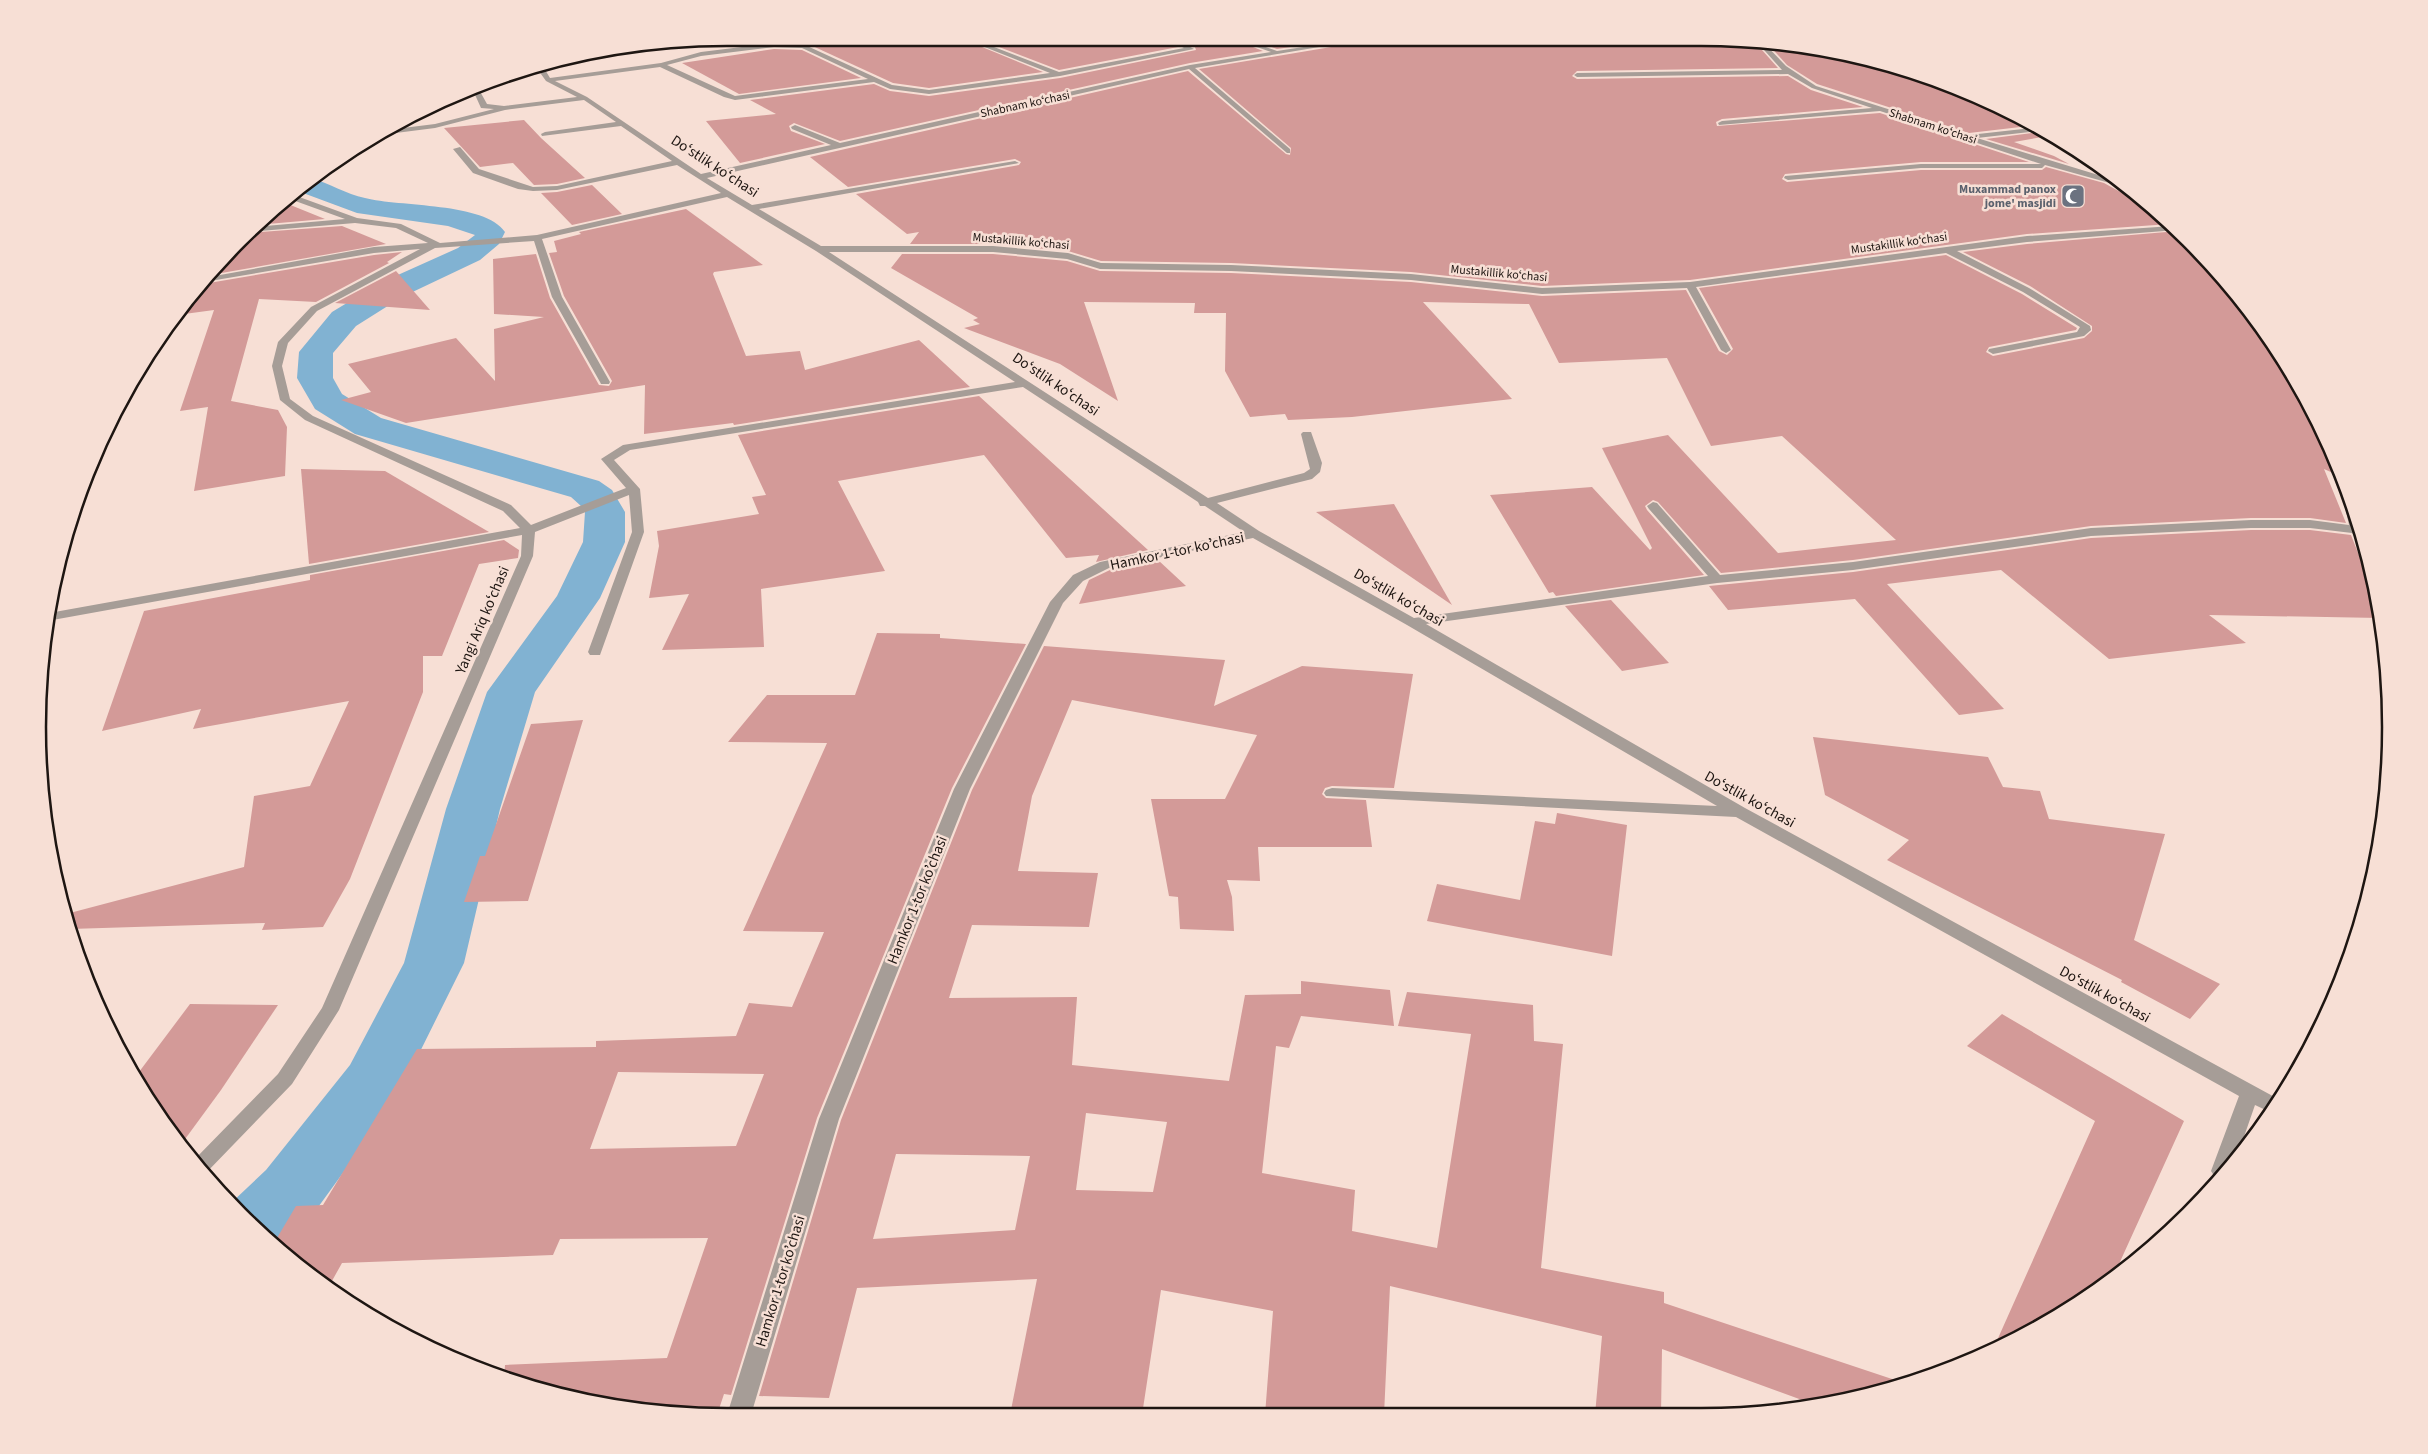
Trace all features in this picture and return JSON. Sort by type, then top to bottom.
[{"type":"street","points":[[543,72],[548,80],[661,65],[701,54],[778,46]]},
{"type":"street","points":[[803,46],[898,89],[929,92],[1060,74],[1191,49],[1184,46]]},
{"type":"street","points":[[986,46],[1060,74]]},
{"type":"street","points":[[1259,46],[1278,52]]},
{"type":"street","name":"Shabnam koʻchasi","points":[[700,177],[1190,67],[1318,46]]},
{"type":"street","name":"Shabnam koʻchasi","points":[[1764,50],[1768,56],[1788,72],[1814,87],[2053,165],[2104,179]]},
{"type":"street","points":[[661,65],[726,96],[735,98],[876,80]]},
{"type":"street","points":[[1190,67],[1287,150]]},
{"type":"street","points":[[1577,75],[1788,72]]},
{"type":"street","name":"Doʻstlik koʻchasi","points":[[548,80],[585,98],[700,177],[819,250],[1026,383],[1204,503],[1255,534],[1412,622],[1739,812],[2268,1103]]},
{"type":"street","points":[[478,93],[484,106],[504,108]]},
{"type":"street","points":[[398,131],[435,126],[504,108],[585,98]]},
{"type":"street","points":[[1722,123],[1861,113],[1881,109]]},
{"type":"street","points":[[545,134],[621,124]]},
{"type":"street","points":[[795,127],[837,145]]},
{"type":"street","points":[[1965,137],[2029,131]]},
{"type":"street","points":[[457,150],[476,171],[521,187],[534,189],[557,188],[679,162]]},
{"type":"street","points":[[750,208],[1015,163]]},
{"type":"street","points":[[1788,178],[1921,166],[2053,165]]},
{"type":"street","points":[[215,278],[375,250],[436,244],[512,242],[537,238],[728,194]]},
{"type":"street","points":[[298,199],[356,220],[398,226],[436,244]]},
{"type":"street","points":[[264,229],[356,220]]},
{"type":"street","name":"Mustakillik koʻchasi","points":[[819,250],[994,249],[1068,256],[1100,266],[1231,268],[1411,276],[1542,291],[1690,285],[2026,239],[2164,229]]},
{"type":"street","points":[[537,238],[557,297],[605,382]]},
{"type":"street","points":[[436,244],[314,309],[294,329],[283,342],[277,366],[285,400],[308,418],[507,508],[529,530]]},
{"type":"street","points":[[1946,250],[2026,290],[2078,319],[2085,326],[2086,330],[2080,334],[1993,350]]},
{"type":"street","points":[[1690,285],[1726,350]]},
{"type":"street","points":[[595,652],[638,532],[634,489],[607,459],[627,447],[1026,383]]},
{"type":"street","points":[[1204,503],[1308,476],[1316,470],[1316,463],[1307,434]]},
{"type":"street","points":[[55,617],[529,530],[634,489]]},
{"type":"street","points":[[1654,506],[1717,579]]},
{"type":"street","points":[[1412,622],[1717,579],[1853,566],[2091,532],[2250,524],[2310,524],[2354,533]]},
{"type":"street","name":"Yangi Ariq koʻchasi","points":[[204,1163],[285,1079],[330,1010],[528,556],[529,530]]},
{"type":"street","name":"Hamkor 1-tor koʼchasi","points":[[741,1408],[829,1119],[962,789],[1057,602],[1078,578],[1105,565],[1255,534]]},
{"type":"street","points":[[1332,794],[1739,812]]},
{"type":"street","points":[[2224,1162],[2250,1092]]},
{"type":"building","points":[[813,46],[980,46],[1043,72],[929,88],[893,83]]},
{"type":"building","points":[[996,46],[1178,47],[1059,70]]},
{"type":"building","points":[[1193,46],[1250,46],[1263,51],[1190,63],[840,141],[794,123],[789,126],[791,131],[825,144],[740,163],[706,121],[776,114],[750,100],[874,84],[890,91],[929,96],[1060,78],[1196,50]]},
{"type":"building","points":[[1268,46],[1298,46],[1277,49]]},
{"type":"building","points":[[1337,46],[1701,46],[1761,49],[1778,68],[1577,71],[1572,76],[1577,79],[1788,76],[1811,90],[1863,107],[1722,119],[1716,122],[1717,126],[1880,113],[2029,162],[1921,162],[1785,174],[1782,179],[1787,182],[1921,170],[2042,170],[2046,167],[2104,183],[2123,194],[2160,225],[2027,234],[1690,280],[1542,286],[1411,272],[1231,263],[1101,261],[1068,251],[993,244],[910,244],[919,232],[907,234],[856,194],[1019,165],[1021,162],[1015,159],[848,187],[810,157],[1188,71],[1286,154],[1290,155],[1291,148],[1199,69]]},
{"type":"building","points":[[774,49],[802,50],[861,78],[739,94],[682,63]]},
{"type":"building","points":[[1774,51],[1834,59],[1920,82],[1962,98],[2022,127],[1969,133],[1817,84],[1787,65]]},
{"type":"building","points":[[524,120],[585,178],[557,184],[534,185],[513,163],[480,167],[444,128]]},
{"type":"building","points":[[2033,133],[2041,137],[2014,142],[2054,156],[2069,164],[1986,139]]},
{"type":"building","points":[[592,185],[622,214],[572,225],[541,193],[557,192]]},
{"type":"building","points":[[290,205],[325,219],[269,224]]},
{"type":"building","points":[[686,209],[763,265],[714,272],[713,274],[746,356],[800,351],[805,370],[919,340],[970,387],[734,425],[733,423],[644,434],[645,385],[406,423],[341,400],[371,392],[348,364],[456,338],[495,381],[494,329],[544,317],[494,314],[493,259],[536,254],[550,298],[599,385],[609,386],[612,381],[564,296],[549,253],[557,252],[554,241],[581,234],[579,232]]},
{"type":"building","points":[[342,226],[386,244],[220,273],[260,232]]},
{"type":"building","points":[[2167,232],[2213,278],[2241,313],[2291,387],[2312,426],[2330,466],[2333,473],[2324,469],[2346,523],[2310,518],[2251,518],[2091,526],[1853,560],[1721,573],[1658,502],[1653,500],[1645,506],[1647,510],[1704,575],[1556,596],[1553,592],[1549,593],[1490,495],[1592,487],[1650,550],[1652,548],[1602,448],[1668,435],[1778,553],[1896,540],[1782,436],[1711,446],[1667,358],[1559,363],[1529,304],[1423,302],[1512,399],[1352,417],[1288,420],[1285,414],[1250,417],[1225,371],[1226,313],[1194,313],[1195,303],[1084,302],[1118,401],[1060,364],[964,328],[980,324],[973,320],[978,318],[891,268],[902,254],[993,254],[1067,261],[1100,271],[1231,273],[1411,282],[1542,296],[1686,290],[1719,351],[1727,355],[1733,349],[1699,288],[1946,255],[2022,294],[2077,328],[2076,330],[1989,347],[1986,352],[1993,356],[2084,338],[2092,331],[2092,326],[2030,286],[1963,252],[2027,244]]},
{"type":"building","points":[[402,252],[387,262],[389,263],[316,302],[259,299],[231,401],[278,410],[287,427],[285,476],[194,491],[208,407],[180,411],[214,310],[187,313],[211,283]]},
{"type":"building","points":[[396,271],[430,310],[335,303]]},
{"type":"building","points":[[979,396],[1148,550],[1096,562],[1099,555],[1066,558],[984,455],[838,481],[885,571],[761,589],[764,647],[662,650],[689,594],[649,598],[659,546],[657,531],[759,514],[752,497],[766,495],[738,435]]},
{"type":"building","points":[[301,469],[385,471],[489,532],[309,564]]},
{"type":"building","points":[[1394,504],[1452,605],[1316,512]]},
{"type":"building","points":[[2251,530],[2310,530],[2351,535],[2361,559],[2373,618],[2209,615],[2246,643],[2109,659],[2001,570],[1887,584],[2004,709],[1959,715],[1855,599],[1728,610],[1709,586],[1853,572],[2091,538]]},
{"type":"building","points":[[504,540],[519,550],[518,558],[479,564],[442,656],[423,656],[423,692],[350,879],[323,927],[262,930],[265,923],[77,929],[72,912],[244,867],[254,796],[310,786],[349,701],[193,729],[201,709],[102,731],[144,611],[310,580],[310,575]]},
{"type":"building","points":[[1158,560],[1186,586],[1079,604],[1089,580],[1110,570]]},
{"type":"building","points":[[1611,600],[1669,663],[1622,671],[1565,606]]},
{"type":"building","points":[[877,633],[940,634],[940,638],[1026,644],[952,788],[817,1118],[731,1395],[724,1394],[719,1408],[638,1402],[594,1395],[551,1385],[505,1371],[505,1365],[667,1358],[708,1238],[560,1239],[553,1255],[342,1263],[332,1281],[278,1239],[296,1206],[323,1205],[417,1049],[596,1047],[596,1041],[736,1036],[749,1003],[792,1007],[824,932],[743,931],[827,743],[728,742],[767,695],[855,695]],"holes":[[[618,1072],[764,1074],[736,1146],[590,1149]]]},
{"type":"building","points":[[1044,646],[1225,660],[1214,706],[1302,666],[1413,674],[1394,788],[1332,786],[1325,788],[1322,794],[1326,798],[1366,800],[1372,847],[1258,847],[1260,881],[1227,880],[1232,897],[1234,931],[1180,929],[1178,897],[1169,896],[1151,799],[1225,799],[1257,735],[1072,700],[1032,796],[1018,871],[1098,873],[1089,927],[972,925],[949,998],[1077,997],[1072,1065],[1229,1081],[1245,995],[1301,994],[1301,981],[1390,990],[1394,1026],[1301,1016],[1289,1048],[1276,1046],[1262,1173],[1355,1190],[1352,1231],[1437,1248],[1471,1034],[1398,1026],[1407,992],[1533,1005],[1534,1041],[1563,1044],[1541,1268],[1664,1292],[1664,1303],[1894,1380],[1834,1395],[1802,1400],[1662,1349],[1661,1408],[1596,1408],[1602,1336],[1390,1286],[1384,1408],[1266,1408],[1273,1311],[1161,1290],[1143,1408],[1011,1408],[1037,1279],[857,1288],[829,1398],[759,1396],[841,1120],[972,790]],"holes":[[[1086,1113],[1167,1122],[1153,1192],[1076,1190]],[[896,1154],[1030,1156],[1015,1230],[873,1239]]]},
{"type":"building","points":[[583,720],[528,901],[464,902],[480,856],[485,856],[531,724]]},
{"type":"building","points":[[1813,737],[1988,757],[2003,787],[2040,791],[2049,819],[2165,834],[2134,940],[2220,984],[2190,1019],[2121,982],[2122,980],[1887,860],[1909,840],[1825,795]]},
{"type":"building","points":[[1557,813],[1627,825],[1612,956],[1427,921],[1437,884],[1520,900],[1535,821],[1555,824]]},
{"type":"building","points":[[190,1004],[278,1005],[221,1090],[185,1139],[140,1071]]},
{"type":"building","points":[[2002,1014],[2184,1121],[2119,1264],[2079,1293],[2041,1317],[1997,1340],[2095,1121],[1967,1046]]},
{"type":"waterway","points":[[259,1221],[291,1190],[373,1082],[434,963],[473,809],[511,692],[578,598],[604,542],[605,512],[598,499],[585,489],[368,426],[328,401],[315,378],[316,352],[344,319],[391,290],[469,254],[489,238],[491,232],[481,225],[448,217],[357,205],[312,188]]},
{"type":"place","name":"Muxammad panox jome' masjidi","points":[[2073,196]]}]
